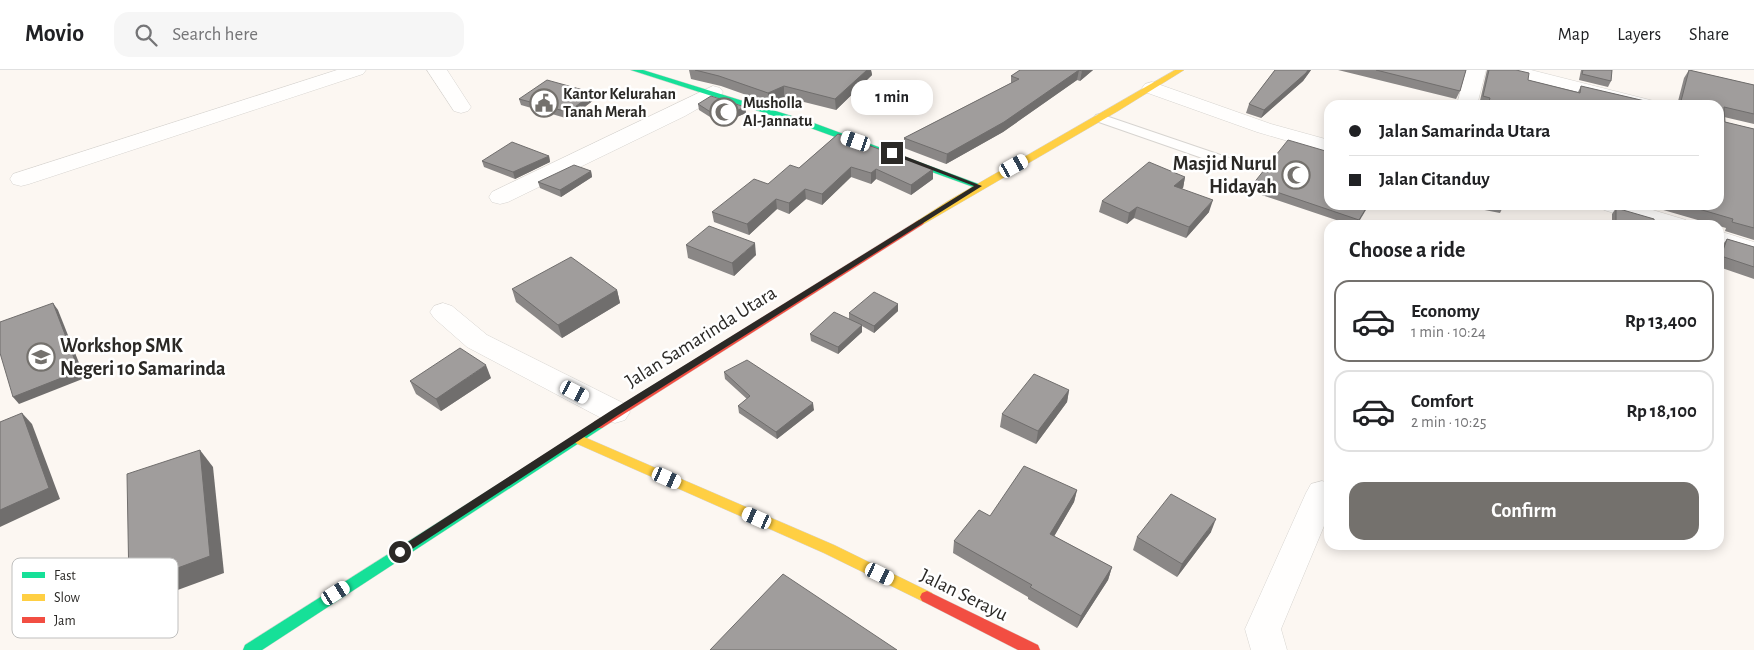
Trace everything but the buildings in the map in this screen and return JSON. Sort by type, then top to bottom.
[{"type":"main road","points":[[635,70],[712,92],[910,159],[979,186]]},
{"type":"main road","name":"Jalan Samarinda Utara","points":[[250,650],[344,587],[577,439],[615,412],[979,186],[1152,88],[1180,70]]},
{"type":"main road","name":"Jalan Serayu","points":[[577,439],[830,549],[1033,650]]},
{"type":"street","points":[[21,178],[356,70]]},
{"type":"street","points":[[437,70],[461,107]]},
{"type":"street","points":[[1468,100],[1476,70]]},
{"type":"street","points":[[1508,70],[1627,100]]},
{"type":"street","points":[[1152,88],[1264,128],[1324,146]]},
{"type":"street","points":[[500,197],[608,147],[678,112],[712,92]]},
{"type":"street","points":[[1628,210],[1662,220]]},
{"type":"street","points":[[1724,240],[1754,250]]},
{"type":"street","points":[[443,312],[477,341],[615,412]]},
{"type":"street","points":[[1269,650],[1263,629],[1322,492]]},
{"type":"lane","points":[[1100,118],[1236,165]]},
{"type":"traffic: fast","points":[[635,70],[808,124],[979,186]]},
{"type":"traffic: fast","points":[[250,650],[598,425]]},
{"type":"traffic: slow","points":[[919,223],[1180,70]]},
{"type":"traffic: slow","points":[[577,439],[829,549],[927,597]]},
{"type":"traffic: jam","points":[[598,425],[919,223]]},
{"type":"traffic: jam","points":[[927,597],[1033,650]]},
{"type":"place","name":"Kantor Kelurahan Tanah Merah","points":[[544,103]]},
{"type":"place","name":"Musholla Al-Jannatu","points":[[724,112]]},
{"type":"place","name":"Masjid Nurul Hidayah","points":[[1296,175]]},
{"type":"place","name":"Workshop SMK Negeri 10 Samarinda","points":[[41,357]]},
{"type":"route","points":[[400,552],[577,439],[615,412],[979,186],[892,153]]}]
